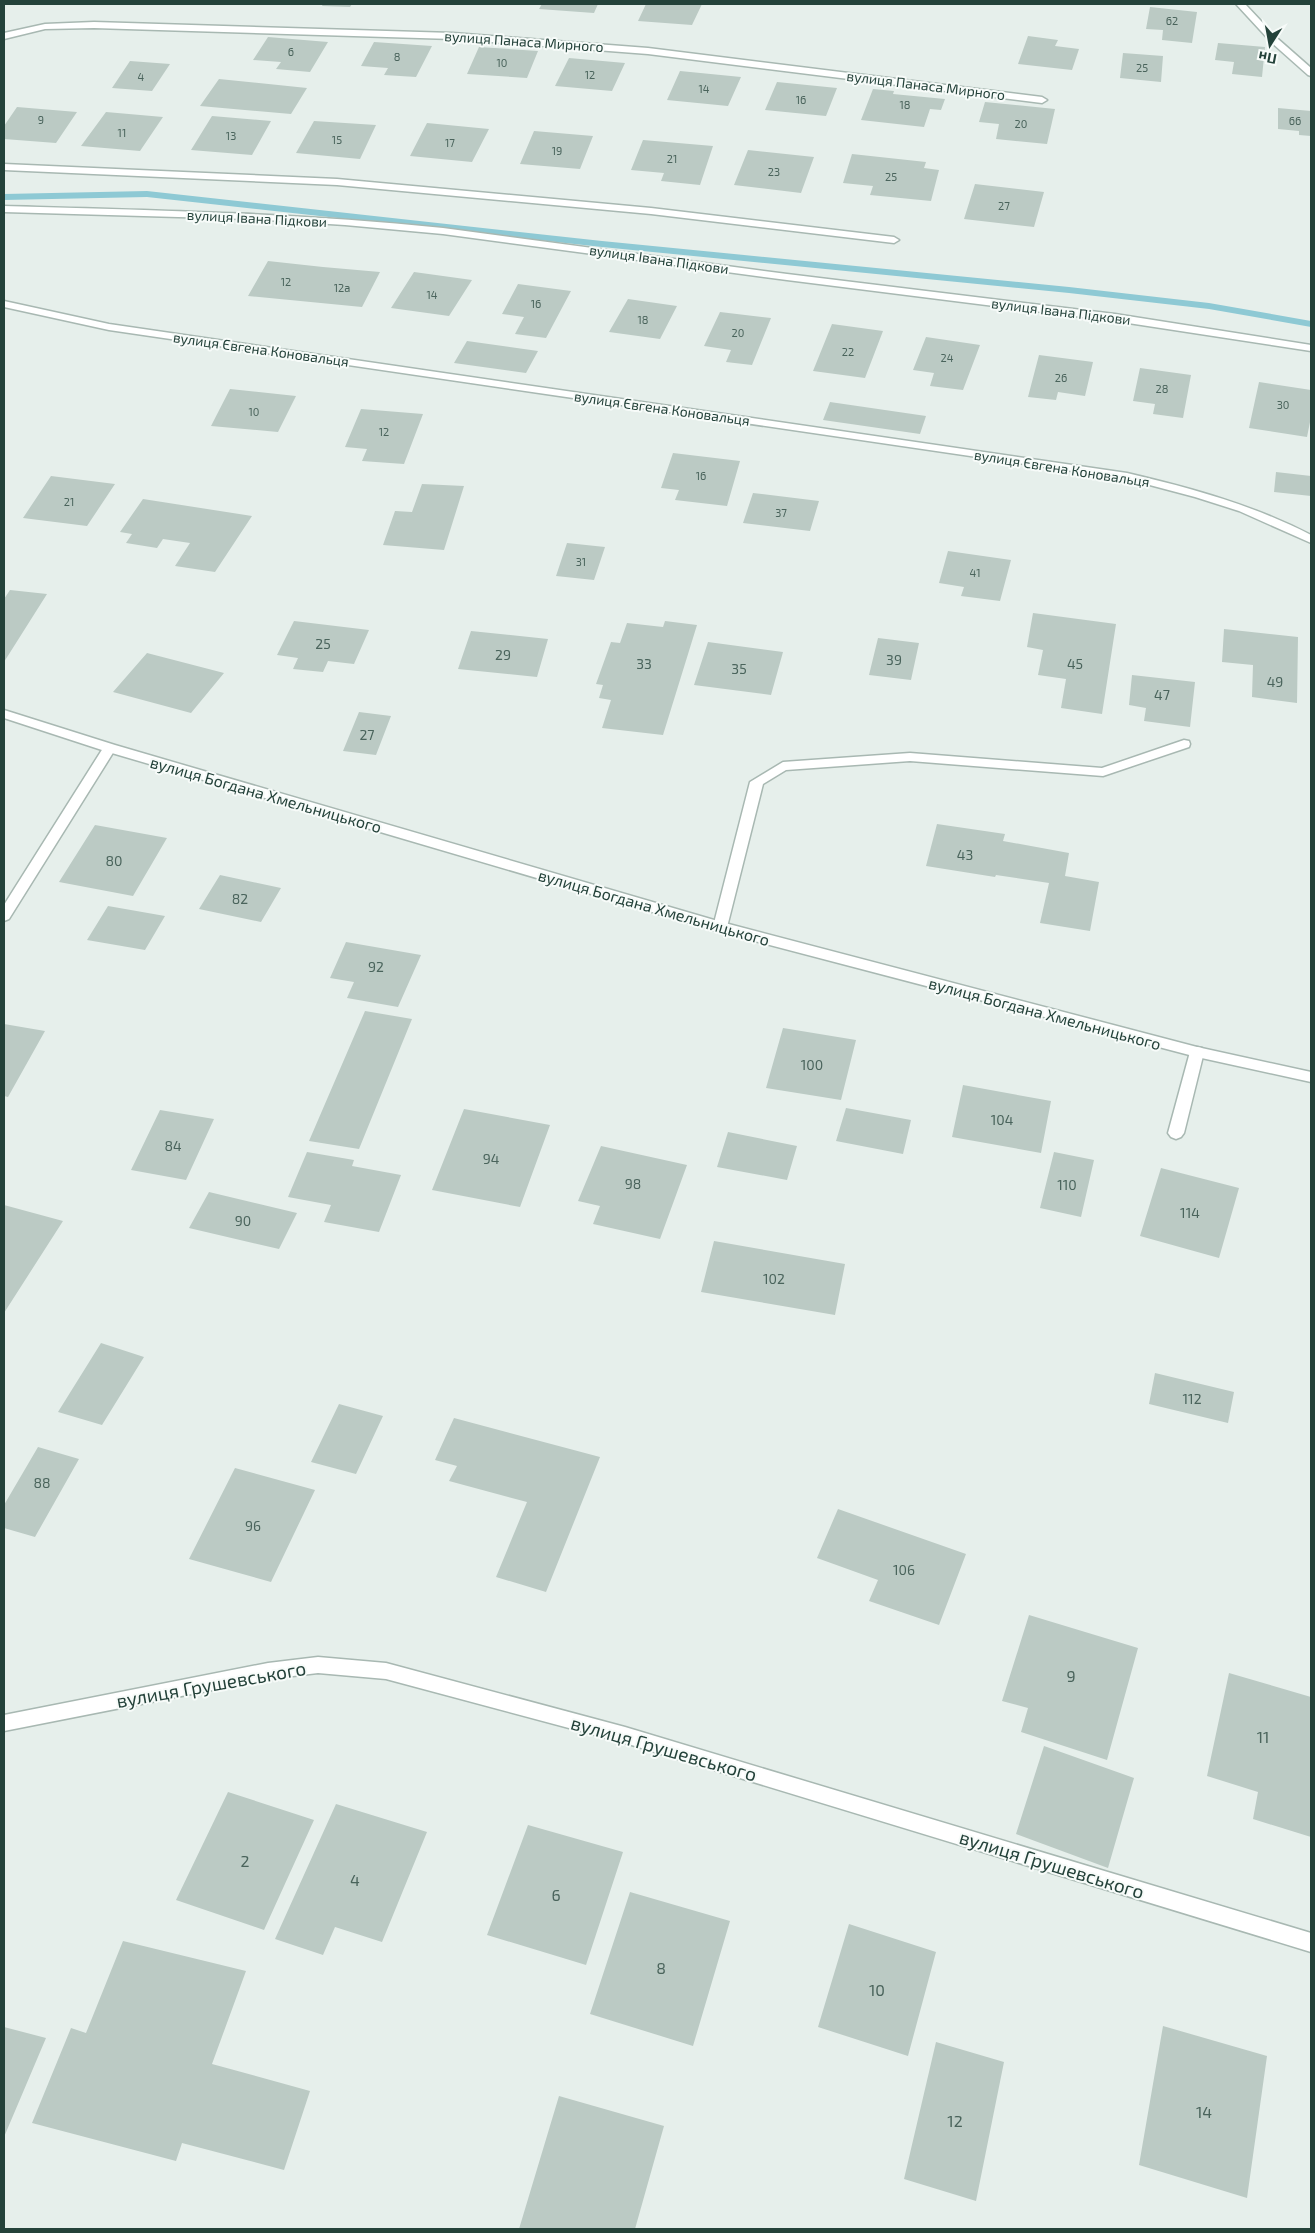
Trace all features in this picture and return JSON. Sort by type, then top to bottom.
[{"type":"street","points":[[1240,4],[1275,41],[1311,73]]},
{"type":"street","name":"вулиця Панаса Мирного","points":[[4,36],[13,32],[67,25],[121,25],[454,36],[648,51],[1042,100]]},
{"type":"street","points":[[4,167],[337,182],[651,211],[894,240]]},
{"type":"street","name":"вулиця Івана Підкови","points":[[4,210],[218,214],[401,227],[505,238],[788,278],[1212,330],[1311,348]]},
{"type":"street","name":"вулиця Євгена Коновальця","points":[[4,304],[109,327],[1127,476],[1211,497],[1247,509],[1278,521],[1311,540]]},
{"type":"street","name":"вулиця Богдана Хмельницького","points":[[4,714],[110,748],[720,927],[1197,1052],[1311,1077]]},
{"type":"street","points":[[720,927],[756,782],[783,766],[910,757],[1103,772],[1184,744]]},
{"type":"street","points":[[4,916],[110,748]]},
{"type":"street","points":[[1176,1133],[1197,1052]]},
{"type":"street","name":"вулиця Грушевського","points":[[4,1723],[268,1671],[318,1665],[386,1671],[625,1735],[1311,1943]]},
{"type":"building","points":[[323,4],[352,4],[350,7],[322,6]]},
{"type":"building","points":[[542,4],[598,4],[594,13],[539,9]]},
{"type":"building","points":[[646,4],[702,4],[692,25],[638,21]]},
{"type":"building","points":[[1150,7],[1197,12],[1192,43],[1162,40],[1163,30],[1146,29]]},
{"type":"building","points":[[1028,36],[1058,40],[1055,46],[1079,49],[1072,70],[1018,64]]},
{"type":"building","points":[[268,37],[328,42],[310,72],[276,69],[281,62],[253,60]]},
{"type":"building","points":[[374,42],[432,46],[416,77],[384,75],[388,68],[361,66]]},
{"type":"building","points":[[1218,43],[1265,47],[1262,77],[1232,74],[1234,62],[1215,60]]},
{"type":"building","points":[[479,47],[538,51],[527,78],[467,74]]},
{"type":"building","points":[[1123,53],[1163,56],[1161,82],[1120,78]]},
{"type":"building","points":[[569,58],[625,63],[612,91],[555,86]]},
{"type":"building","points":[[130,61],[170,64],[152,91],[112,88]]},
{"type":"building","points":[[680,71],[741,77],[728,106],[667,100]]},
{"type":"building","points":[[219,79],[307,88],[291,114],[200,106]]},
{"type":"building","points":[[777,82],[837,88],[826,116],[765,110]]},
{"type":"building","points":[[873,89],[894,91],[893,94],[945,99],[941,110],[930,109],[924,127],[861,120]]},
{"type":"building","points":[[985,102],[1055,109],[1047,144],[996,139],[999,124],[979,122]]},
{"type":"building","points":[[17,107],[77,112],[56,143],[4,139],[4,126]]},
{"type":"building","points":[[1278,108],[1311,111],[1311,136],[1299,135],[1299,131],[1278,129]]},
{"type":"building","points":[[106,112],[163,117],[140,151],[81,146]]},
{"type":"building","points":[[212,116],[271,121],[252,155],[191,150]]},
{"type":"building","points":[[314,121],[376,125],[360,159],[296,153]]},
{"type":"building","points":[[427,123],[489,129],[472,162],[410,156]]},
{"type":"building","points":[[534,131],[593,136],[580,169],[520,164]]},
{"type":"building","points":[[643,140],[713,146],[700,185],[661,181],[664,173],[631,170]]},
{"type":"building","points":[[748,150],[814,157],[801,193],[734,185]]},
{"type":"building","points":[[852,154],[926,162],[924,168],[939,170],[931,201],[870,195],[873,186],[843,183]]},
{"type":"building","points":[[975,184],[1044,192],[1034,227],[964,219]]},
{"type":"building","points":[[268,261],[380,272],[362,307],[248,296]]},
{"type":"building","points":[[414,272],[472,280],[449,316],[391,308]]},
{"type":"building","points":[[518,284],[571,291],[546,338],[515,334],[524,317],[502,314]]},
{"type":"building","points":[[628,299],[677,306],[660,339],[609,332]]},
{"type":"building","points":[[720,312],[771,318],[752,365],[726,362],[731,350],[704,346]]},
{"type":"building","points":[[832,324],[883,331],[865,378],[813,371]]},
{"type":"building","points":[[926,337],[980,345],[963,390],[930,386],[934,373],[913,370]]},
{"type":"building","points":[[467,341],[538,351],[526,373],[454,363]]},
{"type":"building","points":[[1039,355],[1093,362],[1085,396],[1058,392],[1056,400],[1028,397]]},
{"type":"building","points":[[1140,368],[1191,375],[1183,418],[1153,414],[1155,404],[1133,401]]},
{"type":"building","points":[[1259,382],[1311,390],[1311,417],[1307,437],[1249,428]]},
{"type":"building","points":[[230,389],[296,396],[278,432],[211,426]]},
{"type":"building","points":[[830,402],[926,416],[920,434],[823,420]]},
{"type":"building","points":[[361,409],[423,414],[404,464],[362,461],[367,449],[345,447]]},
{"type":"building","points":[[673,453],[740,461],[727,506],[675,500],[679,490],[661,488]]},
{"type":"building","points":[[1276,472],[1311,476],[1311,496],[1274,492]]},
{"type":"building","points":[[51,476],[115,484],[87,526],[23,518]]},
{"type":"building","points":[[422,484],[464,486],[444,550],[383,545],[395,511],[412,512]]},
{"type":"building","points":[[753,493],[819,501],[810,531],[743,523]]},
{"type":"building","points":[[143,499],[252,516],[215,572],[175,566],[190,543],[163,539],[157,548],[126,543],[132,534],[120,532]]},
{"type":"building","points":[[567,543],[605,547],[594,580],[556,576]]},
{"type":"building","points":[[948,551],[1011,560],[1000,601],[961,596],[964,587],[939,583]]},
{"type":"building","points":[[10,590],[47,594],[4,662],[4,599]]},
{"type":"building","points":[[1033,613],[1116,624],[1102,714],[1061,708],[1066,679],[1038,675],[1043,650],[1027,647]]},
{"type":"building","points":[[294,621],[369,630],[354,664],[328,661],[323,672],[293,669],[298,658],[277,655]]},
{"type":"building","points":[[665,621],[697,625],[663,735],[602,728],[611,700],[599,698],[603,685],[596,684],[611,642],[620,643],[627,623],[663,627]]},
{"type":"building","points":[[1224,629],[1298,637],[1297,703],[1252,697],[1253,665],[1222,662]]},
{"type":"building","points":[[471,631],[548,639],[537,677],[458,669]]},
{"type":"building","points":[[878,638],[919,643],[911,680],[869,675]]},
{"type":"building","points":[[708,642],[783,652],[771,695],[694,685]]},
{"type":"building","points":[[147,653],[224,673],[191,713],[113,692]]},
{"type":"building","points":[[1132,675],[1195,682],[1190,727],[1144,721],[1146,708],[1129,705]]},
{"type":"building","points":[[359,712],[391,716],[376,755],[343,751]]},
{"type":"building","points":[[937,824],[1005,834],[1003,841],[1069,853],[1065,876],[1099,882],[1090,931],[1040,923],[1049,883],[926,866]]},
{"type":"building","points":[[95,825],[167,838],[133,896],[59,882]]},
{"type":"building","points":[[220,875],[281,888],[261,922],[199,909]]},
{"type":"building","points":[[108,906],[165,916],[145,950],[87,940]]},
{"type":"building","points":[[346,942],[421,955],[398,1007],[347,998],[354,982],[330,978]]},
{"type":"building","points":[[365,1011],[412,1019],[359,1149],[309,1141]]},
{"type":"building","points":[[4,1024],[45,1031],[8,1097],[4,1096]]},
{"type":"building","points":[[783,1028],[856,1040],[841,1100],[766,1088]]},
{"type":"building","points":[[963,1085],[1051,1101],[1041,1153],[952,1137]]},
{"type":"building","points":[[846,1108],[911,1120],[903,1154],[836,1141]]},
{"type":"building","points":[[464,1109],[550,1125],[520,1207],[432,1190]]},
{"type":"building","points":[[160,1110],[214,1119],[186,1180],[131,1170]]},
{"type":"building","points":[[728,1132],[797,1146],[787,1180],[717,1167]]},
{"type":"building","points":[[601,1146],[687,1165],[660,1239],[593,1224],[600,1206],[578,1201]]},
{"type":"building","points":[[307,1152],[354,1160],[352,1166],[401,1175],[379,1232],[324,1222],[331,1205],[288,1197]]},
{"type":"building","points":[[1054,1152],[1094,1160],[1081,1217],[1040,1208]]},
{"type":"building","points":[[1161,1168],[1239,1188],[1219,1258],[1140,1236]]},
{"type":"building","points":[[209,1192],[297,1213],[279,1249],[189,1228]]},
{"type":"building","points":[[4,1205],[63,1221],[4,1313]]},
{"type":"building","points":[[714,1241],[845,1264],[835,1315],[701,1292]]},
{"type":"building","points":[[101,1343],[144,1357],[102,1425],[58,1412]]},
{"type":"building","points":[[1155,1373],[1234,1392],[1228,1423],[1149,1404]]},
{"type":"building","points":[[339,1404],[383,1416],[356,1474],[311,1462]]},
{"type":"building","points":[[454,1418],[600,1457],[546,1592],[496,1577],[527,1502],[449,1481],[457,1466],[435,1460]]},
{"type":"building","points":[[38,1447],[79,1459],[35,1537],[4,1528],[4,1505]]},
{"type":"building","points":[[235,1468],[315,1490],[271,1582],[189,1559]]},
{"type":"building","points":[[838,1509],[966,1554],[939,1625],[869,1601],[878,1580],[817,1558]]},
{"type":"building","points":[[1029,1615],[1138,1648],[1107,1760],[1021,1732],[1028,1708],[1002,1701]]},
{"type":"building","points":[[1229,1673],[1311,1697],[1311,1837],[1253,1819],[1258,1792],[1207,1776]]},
{"type":"building","points":[[1044,1746],[1134,1778],[1108,1868],[1016,1834]]},
{"type":"building","points":[[228,1792],[314,1820],[264,1930],[176,1900]]},
{"type":"building","points":[[336,1804],[427,1832],[382,1942],[335,1927],[323,1955],[275,1939]]},
{"type":"building","points":[[528,1825],[623,1852],[586,1965],[487,1935]]},
{"type":"building","points":[[630,1892],[730,1921],[693,2046],[590,2014]]},
{"type":"building","points":[[849,1924],[936,1952],[908,2056],[818,2027]]},
{"type":"building","points":[[123,1941],[246,1971],[212,2064],[310,2091],[284,2170],[182,2143],[176,2161],[32,2123],[71,2028],[86,2033]]},
{"type":"building","points":[[1163,2026],[1267,2056],[1247,2198],[1139,2165]]},
{"type":"building","points":[[4,2027],[46,2038],[4,2137]]},
{"type":"building","points":[[936,2042],[1004,2062],[976,2201],[904,2179]]},
{"type":"building","points":[[559,2096],[664,2126],[635,2229],[519,2229]]},
{"type":"waterway","points":[[4,197],[147,194],[602,244],[1069,290],[1209,306],[1311,324]]}]
